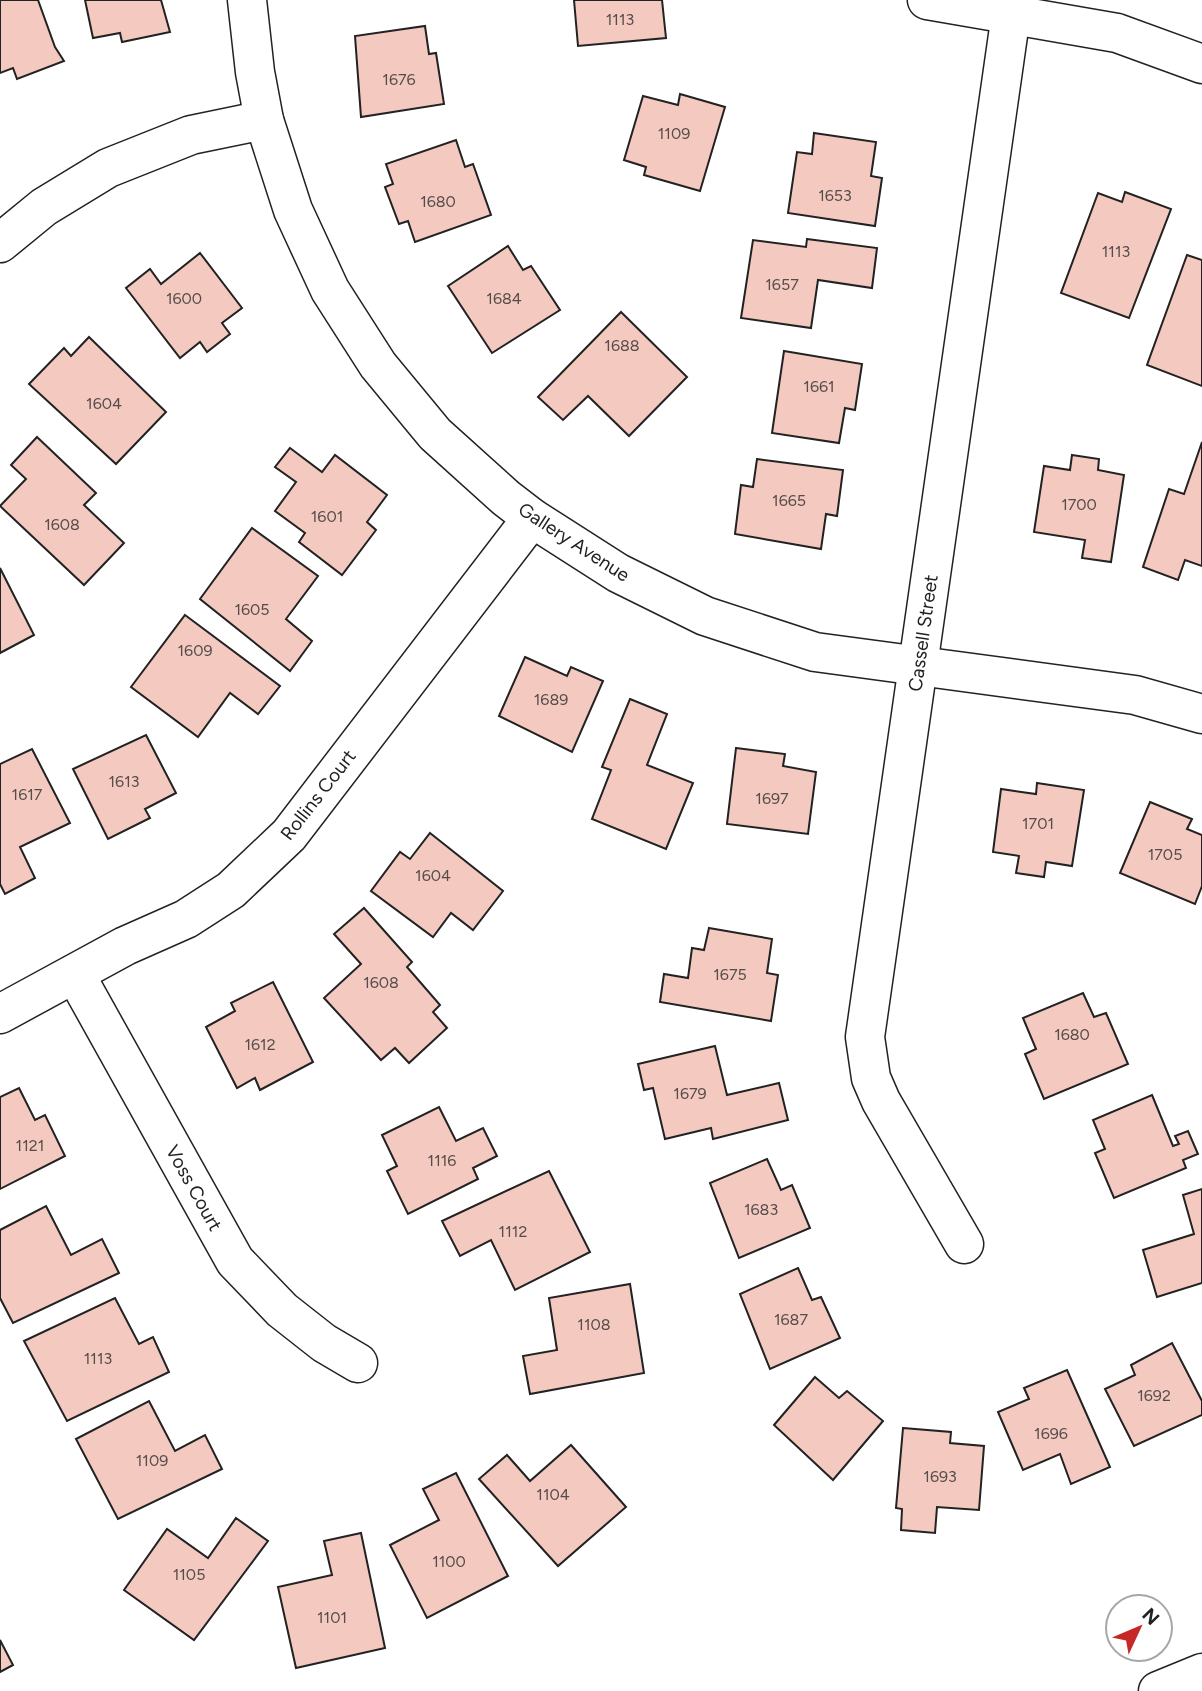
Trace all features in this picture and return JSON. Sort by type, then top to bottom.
[{"type":"main road","name":"Gallery Avenue","points":[[247,0],[254,72],[264,120],[293,210],[330,290],[378,365],[435,434],[532,518],[618,573],[705,615],[815,652],[1135,695],[1202,713]]},
{"type":"main road","points":[[927,0],[1011,7],[1117,33],[1202,64]]},
{"type":"main road","name":"Cassell Street","points":[[964,1244],[880,1101],[871,1078],[865,1037],[1011,7]]},
{"type":"main road","points":[[0,243],[44,207],[108,168],[191,135],[264,120]]},
{"type":"main road","name":"Rollins Court","points":[[0,1014],[125,946],[186,919],[231,890],[289,835],[532,518]]},
{"type":"main road","name":"Voss Court","points":[[75,974],[235,1261],[282,1310],[324,1343],[358,1363]]},
{"type":"main road","points":[[1158,1691],[1202,1673]]},
{"type":"building","points":[[0,0],[38,0],[55,47],[64,61],[17,79],[13,68],[0,73]]},
{"type":"building","points":[[85,0],[161,0],[170,32],[122,42],[120,33],[93,38]]},
{"type":"building","points":[[574,0],[662,0],[666,38],[578,46]]},
{"type":"building","points":[[425,26],[429,54],[436,53],[444,104],[361,117],[355,36]]},
{"type":"building","points":[[680,94],[725,107],[700,191],[644,175],[646,167],[624,160],[643,96],[678,105]]},
{"type":"building","points":[[814,133],[876,142],[871,176],[882,178],[875,226],[788,213],[797,152],[812,154]]},
{"type":"building","points":[[456,140],[465,167],[473,164],[491,215],[415,242],[408,221],[399,224],[385,187],[393,184],[386,164]]},
{"type":"building","points":[[1125,192],[1171,209],[1129,318],[1061,293],[1098,193],[1122,202]]},
{"type":"building","points":[[807,239],[877,248],[872,288],[818,280],[811,328],[741,318],[753,240],[806,247]]},
{"type":"building","points":[[508,246],[523,270],[531,266],[560,310],[492,353],[448,286]]},
{"type":"building","points":[[200,253],[242,308],[222,323],[230,334],[207,352],[200,342],[180,358],[126,288],[150,269],[161,284]]},
{"type":"building","points":[[1187,255],[1202,260],[1202,386],[1147,365]]},
{"type":"building","points":[[621,312],[687,377],[629,436],[588,396],[563,420],[538,397]]},
{"type":"building","points":[[89,337],[166,412],[116,464],[29,384],[64,348],[71,356]]},
{"type":"building","points":[[784,351],[862,364],[855,410],[845,408],[839,443],[772,433]]},
{"type":"building","points":[[37,437],[96,493],[84,505],[124,543],[84,585],[0,506],[26,479],[11,465]]},
{"type":"building","points":[[1202,442],[1202,566],[1185,560],[1178,580],[1143,567],[1169,489],[1184,494]]},
{"type":"building","points":[[290,448],[322,472],[335,455],[387,495],[367,522],[376,530],[342,575],[299,542],[305,533],[275,511],[296,482],[275,467]]},
{"type":"building","points":[[1072,455],[1099,459],[1098,470],[1124,475],[1111,562],[1082,558],[1085,540],[1034,532],[1044,466],[1070,470]]},
{"type":"building","points":[[757,459],[843,470],[837,516],[826,514],[821,549],[735,534],[741,485],[753,487]]},
{"type":"building","points":[[252,528],[318,576],[286,619],[312,641],[290,671],[200,599]]},
{"type":"building","points":[[0,568],[34,635],[0,653]]},
{"type":"building","points":[[185,615],[280,686],[258,714],[230,693],[198,737],[131,687]]},
{"type":"building","points":[[525,657],[567,676],[571,667],[603,681],[572,752],[499,716]]},
{"type":"building","points":[[630,699],[667,714],[647,765],[693,783],[666,849],[592,819],[611,770],[602,767]]},
{"type":"building","points":[[146,735],[176,793],[145,809],[150,818],[108,839],[73,769]]},
{"type":"building","points":[[736,748],[785,754],[783,766],[816,772],[808,834],[727,824]]},
{"type":"building","points":[[32,749],[70,823],[20,847],[35,878],[5,894],[0,884],[0,764]]},
{"type":"building","points":[[1037,783],[1084,790],[1072,866],[1046,862],[1044,877],[1016,873],[1019,856],[993,852],[1001,789],[1036,794]]},
{"type":"building","points":[[1150,802],[1192,819],[1187,829],[1202,835],[1202,886],[1195,904],[1120,873]]},
{"type":"building","points":[[430,833],[503,891],[473,930],[451,913],[433,937],[371,891],[400,852],[410,859]]},
{"type":"building","points":[[364,908],[412,962],[407,967],[440,1005],[433,1012],[447,1028],[409,1063],[395,1048],[381,1060],[324,998],[361,964],[334,934]]},
{"type":"building","points":[[709,928],[772,939],[767,973],[778,975],[771,1021],[660,1002],[664,974],[688,978],[692,948],[704,950]]},
{"type":"building","points":[[273,982],[313,1062],[260,1090],[255,1078],[237,1088],[206,1027],[235,1011],[231,1003]]},
{"type":"building","points":[[1083,993],[1094,1017],[1106,1013],[1128,1064],[1044,1099],[1025,1054],[1036,1049],[1023,1018]]},
{"type":"building","points":[[715,1046],[727,1095],[779,1083],[788,1120],[713,1139],[711,1128],[665,1139],[653,1088],[644,1090],[638,1064]]},
{"type":"building","points":[[19,1088],[35,1120],[45,1115],[65,1156],[0,1189],[0,1097]]},
{"type":"building","points":[[1152,1095],[1173,1146],[1179,1144],[1175,1136],[1188,1131],[1198,1154],[1183,1160],[1186,1168],[1114,1198],[1095,1153],[1105,1149],[1093,1120]]},
{"type":"building","points":[[439,1107],[456,1141],[483,1128],[497,1156],[473,1168],[478,1179],[408,1214],[387,1171],[397,1166],[382,1135]]},
{"type":"building","points":[[767,1159],[781,1190],[792,1185],[810,1228],[739,1258],[710,1183]]},
{"type":"building","points":[[549,1171],[590,1252],[515,1290],[491,1240],[460,1256],[442,1221]]},
{"type":"building","points":[[1202,1189],[1202,1283],[1157,1297],[1143,1250],[1194,1234],[1183,1195]]},
{"type":"building","points":[[46,1206],[71,1255],[102,1239],[119,1273],[13,1323],[0,1298],[0,1230]]},
{"type":"building","points":[[798,1268],[812,1300],[821,1297],[840,1338],[770,1369],[740,1294]]},
{"type":"building","points":[[630,1284],[644,1373],[530,1394],[523,1356],[557,1350],[549,1298]]},
{"type":"building","points":[[115,1298],[139,1344],[153,1337],[169,1372],[67,1421],[24,1341]]},
{"type":"building","points":[[1172,1343],[1202,1401],[1202,1415],[1134,1446],[1105,1389],[1135,1375],[1131,1365]]},
{"type":"building","points":[[1067,1370],[1110,1467],[1071,1484],[1060,1454],[1023,1470],[998,1412],[1029,1399],[1024,1388]]},
{"type":"building","points":[[815,1377],[839,1398],[847,1391],[883,1421],[833,1480],[774,1425]]},
{"type":"building","points":[[149,1401],[175,1451],[205,1435],[222,1469],[118,1519],[76,1439]]},
{"type":"building","points":[[903,1428],[951,1432],[950,1443],[984,1446],[979,1510],[937,1507],[935,1533],[901,1530],[902,1509],[896,1508]]},
{"type":"building","points":[[571,1445],[626,1507],[558,1566],[479,1479],[507,1455],[530,1481]]},
{"type":"building","points":[[456,1473],[508,1576],[427,1618],[390,1545],[439,1520],[423,1489]]},
{"type":"building","points":[[236,1518],[268,1541],[194,1640],[124,1590],[167,1529],[208,1558]]},
{"type":"building","points":[[361,1533],[385,1648],[296,1668],[278,1587],[332,1575],[324,1541]]},
{"type":"building","points":[[0,1640],[13,1665],[0,1672]]}]
